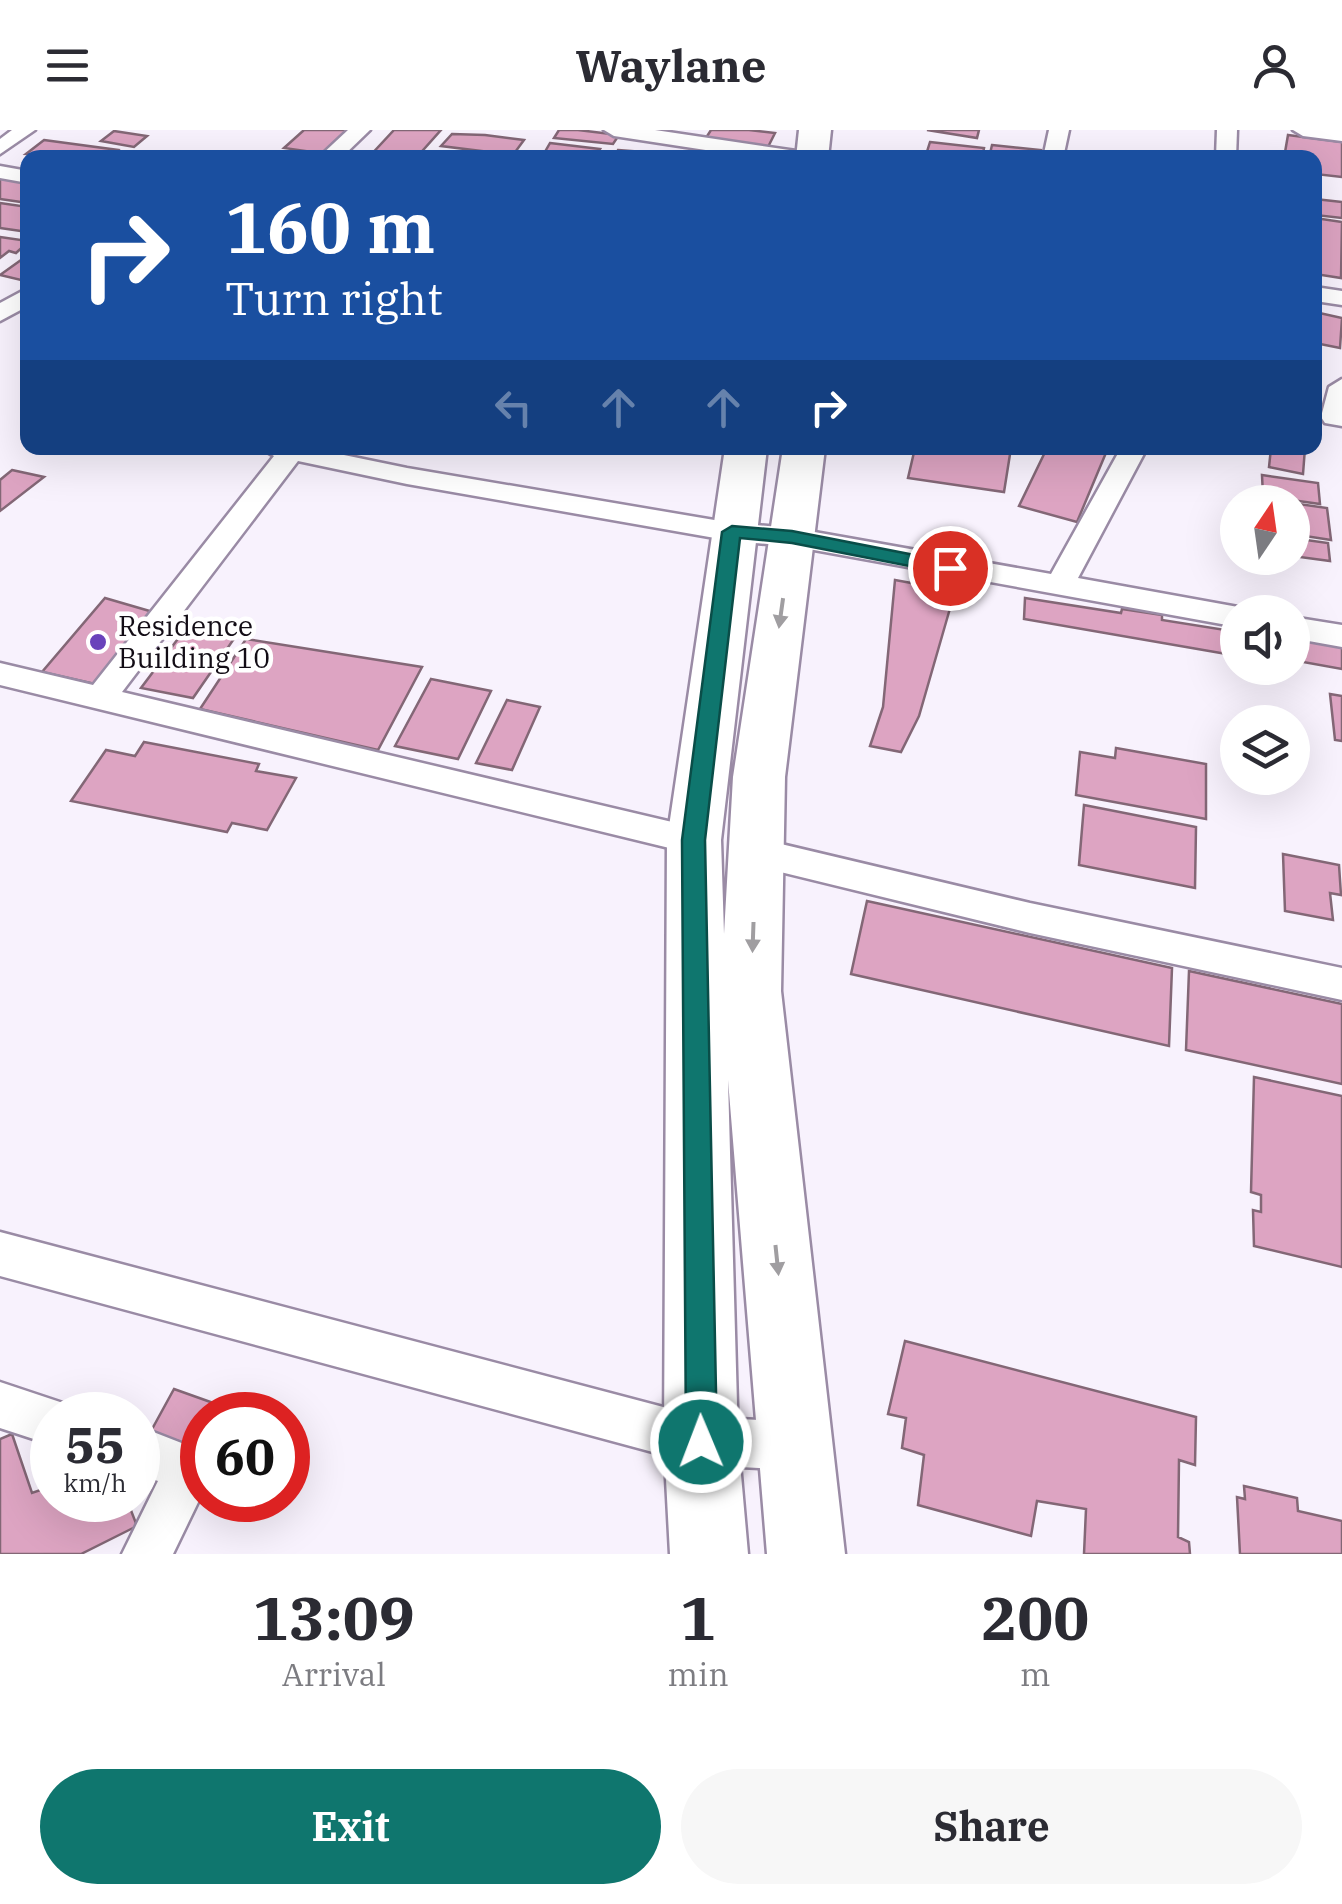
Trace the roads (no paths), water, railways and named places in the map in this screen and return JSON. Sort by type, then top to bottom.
[{"type":"main road","points":[[709,1554],[701,1442],[694,840],[745,455]]},
{"type":"main road","points":[[803,455],[759,777],[751,991],[806,1554]]},
{"type":"street","points":[[0,148],[25,130]]},
{"type":"street","points":[[337,150],[360,130]]},
{"type":"street","points":[[614,130],[749,150]]},
{"type":"street","points":[[1302,130],[1342,135]]},
{"type":"street","points":[[1342,387],[1334,417],[1342,418]]},
{"type":"street","points":[[100,698],[279,455]]},
{"type":"street","points":[[307,455],[407,476],[732,532],[792,537],[1220,614]]},
{"type":"street","points":[[407,476],[421,455]]},
{"type":"street","points":[[1058,586],[1130,455]]},
{"type":"street","points":[[1310,630],[1342,636]]},
{"type":"street","points":[[0,674],[694,840]]},
{"type":"street","points":[[756,852],[1030,918],[1342,984]]},
{"type":"street","points":[[0,1254],[701,1442],[796,1446]]},
{"type":"street","points":[[0,1405],[30,1415]]},
{"type":"street","points":[[147,1554],[184,1480],[184,1467],[160,1458]]},
{"type":"place","name":"Residence Building 10","points":[[98,642]]}]
